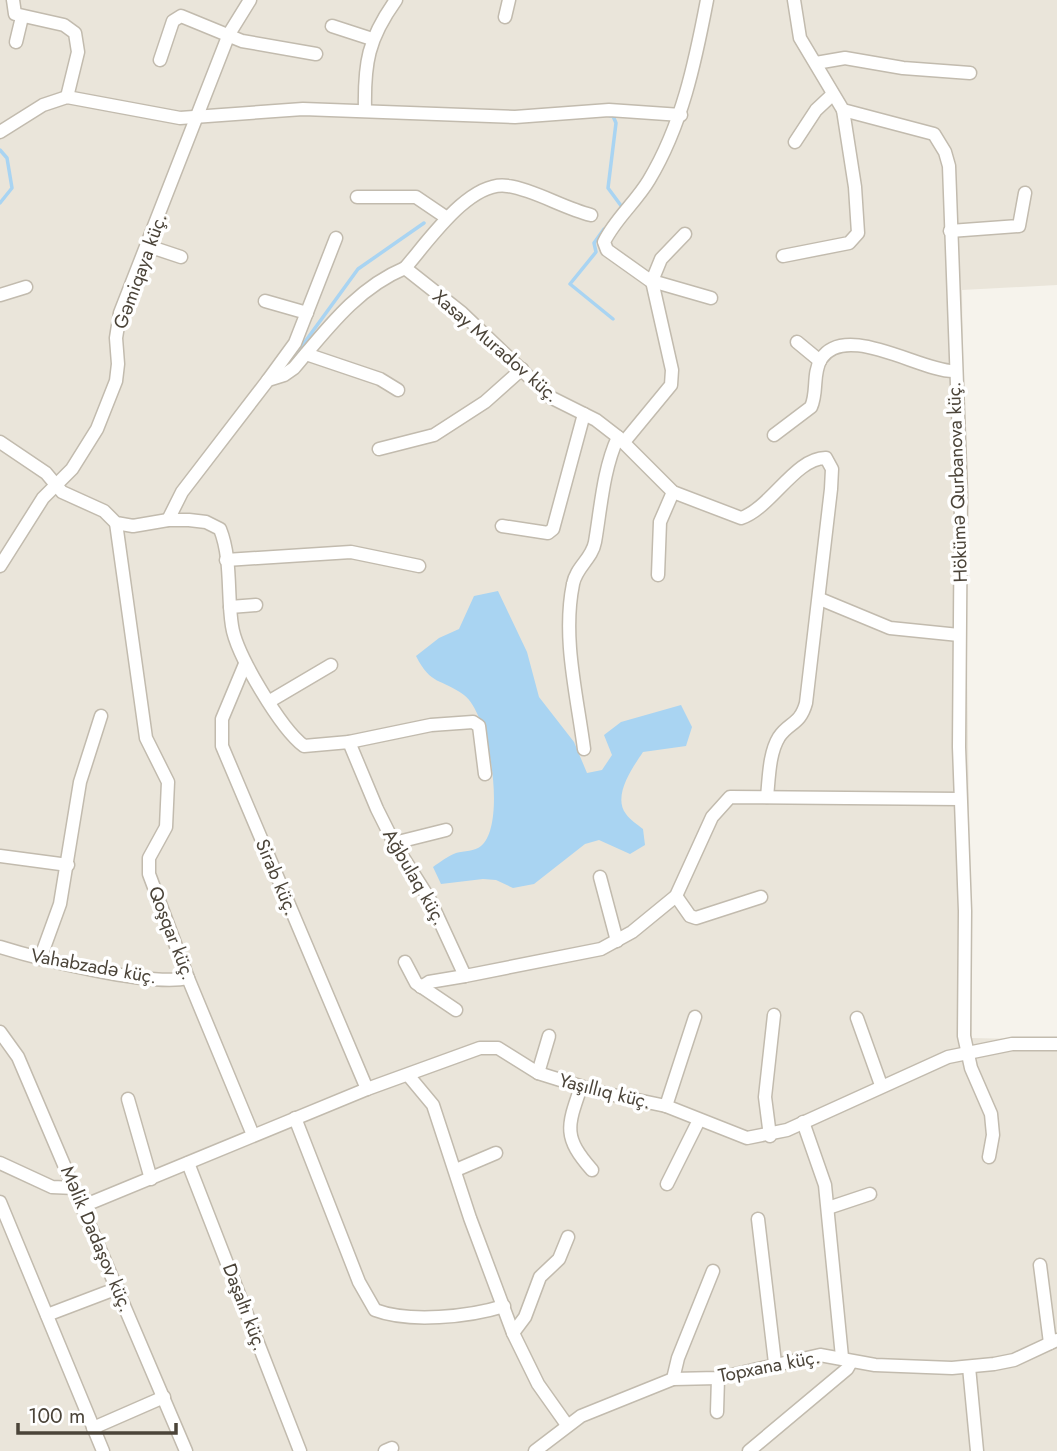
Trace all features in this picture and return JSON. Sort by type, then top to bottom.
[{"type":"street","points":[[13,0],[13,13],[64,25],[75,33],[78,52],[67,97]]},
{"type":"street","name":"Gəmiqaya küç.","points":[[0,566],[43,498],[72,469],[108,404],[118,364],[116,338],[120,313],[229,34],[250,0]]},
{"type":"street","points":[[365,110],[365,72],[372,38],[396,0]]},
{"type":"street","points":[[505,18],[509,0]]},
{"type":"street","points":[[707,0],[681,115],[647,183],[604,242],[607,250],[652,281],[711,298]]},
{"type":"street","points":[[783,256],[849,243],[858,233],[855,187],[842,110],[800,38],[794,0]]},
{"type":"street","points":[[160,60],[176,17],[181,16],[243,41],[317,54]]},
{"type":"street","points":[[16,42],[22,17]]},
{"type":"street","points":[[332,26],[372,38]]},
{"type":"street","points":[[816,63],[845,58],[903,68],[970,72]]},
{"type":"street","points":[[795,142],[816,110],[832,95]]},
{"type":"street","points":[[0,132],[43,105],[67,97],[166,117],[196,118],[267,110],[365,110],[515,117],[609,110],[681,115]]},
{"type":"street","name":"Hökümə Qurbanova küç.","points":[[842,110],[934,134],[945,152],[949,166],[954,372],[961,494],[958,635],[967,1051],[991,1114],[993,1135],[989,1157]]},
{"type":"street","points":[[268,380],[284,375],[357,298],[377,282],[405,268],[447,218],[474,197],[497,186],[508,186],[566,209],[591,215]]},
{"type":"street","points":[[950,231],[1019,226],[1024,193]]},
{"type":"street","points":[[357,197],[416,197],[447,218]]},
{"type":"street","points":[[584,749],[570,646],[569,607],[573,580],[595,546],[601,495],[621,440],[671,385],[673,378],[652,281],[661,259],[685,234]]},
{"type":"street","points":[[168,520],[182,492],[295,343],[336,238]]},
{"type":"street","points":[[148,246],[181,257]]},
{"type":"street","name":"Xasay Muradov küç.","points":[[405,268],[522,369],[550,397],[584,414],[621,440],[673,492],[741,517],[755,510],[811,461],[826,458],[832,469],[820,599],[802,715],[776,742],[767,797]]},
{"type":"street","points":[[0,295],[26,287]]},
{"type":"street","points":[[265,301],[307,313]]},
{"type":"street","points":[[797,342],[820,360]]},
{"type":"street","points":[[774,435],[811,407],[820,360],[830,350],[856,346],[887,351],[939,370],[954,372]]},
{"type":"street","points":[[306,354],[380,379],[398,390]]},
{"type":"street","points":[[379,449],[434,435],[485,402],[522,369]]},
{"type":"street","points":[[502,526],[548,533],[553,529],[584,414]]},
{"type":"street","points":[[0,442],[46,473],[69,496],[104,511],[116,523],[133,526],[168,520],[215,526],[223,536],[230,607],[236,641],[245,664],[304,746],[349,742],[431,725],[472,722],[479,726],[485,774]]},
{"type":"street","points":[[658,575],[660,522],[673,492]]},
{"type":"street","name":"Qoşqar küç.","points":[[116,523],[146,738],[168,782],[166,827],[149,858],[149,874],[188,978],[253,1135]]},
{"type":"street","points":[[226,560],[351,552],[419,566]]},
{"type":"street","points":[[820,599],[891,628],[958,635]]},
{"type":"street","points":[[230,607],[256,605]]},
{"type":"street","name":"Sirab küç.","points":[[245,664],[222,719],[222,746],[367,1089]]},
{"type":"street","points":[[270,701],[331,664]]},
{"type":"street","points":[[40,959],[60,904],[80,782],[101,716]]},
{"type":"street","name":"Ağbulaq küç.","points":[[349,742],[394,844],[430,900],[465,976]]},
{"type":"street","points":[[421,987],[429,982],[601,949],[617,942],[676,895],[700,840],[722,803],[739,795],[960,799]]},
{"type":"street","points":[[394,844],[446,830]]},
{"type":"street","points":[[0,856],[68,864]]},
{"type":"street","points":[[600,877],[617,942]]},
{"type":"street","points":[[676,895],[690,916],[696,918],[761,897]]},
{"type":"street","name":"Vahabzadə küç.","points":[[0,947],[40,959],[168,980],[188,978]]},
{"type":"street","points":[[405,962],[421,987],[456,1010]]},
{"type":"street","points":[[770,1136],[765,1097],[774,1015]]},
{"type":"street","points":[[666,1106],[695,1017]]},
{"type":"street","points":[[858,1018],[881,1085]]},
{"type":"street","name":"Məlik Dadaşov küç.","points":[[0,1032],[19,1057],[186,1451]]},
{"type":"street","points":[[538,1073],[550,1036]]},
{"type":"street","name":"Yaşıllıq küç.","points":[[83,1206],[367,1089],[480,1048],[498,1048],[538,1073],[581,1087],[666,1106],[740,1137],[770,1136],[881,1085],[967,1051],[1012,1044],[1057,1044]]},
{"type":"street","points":[[408,1075],[433,1105],[470,1218],[513,1333],[538,1384],[567,1424]]},
{"type":"street","points":[[581,1087],[569,1130],[575,1151],[592,1170]]},
{"type":"street","points":[[128,1099],[151,1179]]},
{"type":"street","points":[[295,1118],[359,1282],[375,1310],[398,1316],[460,1315],[503,1306]]},
{"type":"street","points":[[667,1184],[699,1120]]},
{"type":"street","points":[[749,1451],[847,1369],[823,1178],[803,1122]]},
{"type":"street","points":[[456,1170],[496,1153]]},
{"type":"street","points":[[0,1163],[51,1187],[75,1188]]},
{"type":"street","name":"Daşaltı küç.","points":[[188,1163],[300,1451]]},
{"type":"street","points":[[828,1209],[870,1194]]},
{"type":"street","points":[[0,1202],[103,1451]]},
{"type":"street","points":[[758,1219],[775,1363]]},
{"type":"street","points":[[513,1333],[525,1317],[540,1278],[559,1259],[568,1237]]},
{"type":"street","points":[[1041,1265],[1053,1342]]},
{"type":"street","points":[[673,1379],[678,1358],[713,1271]]},
{"type":"street","points":[[47,1315],[118,1288]]},
{"type":"street","name":"Topxana küç.","points":[[536,1451],[567,1424],[604,1404],[673,1379],[718,1378],[820,1355],[969,1367],[1014,1360],[1053,1342]]},
{"type":"street","points":[[969,1367],[977,1451]]},
{"type":"street","points":[[717,1412],[718,1378]]},
{"type":"street","points":[[93,1428],[164,1397]]},
{"type":"shaded area","points":[[0,0],[1057,0],[1057,285],[962,290],[972,1038],[1057,1040],[1057,1451],[0,1451]]},
{"type":"water","points":[[498,591],[527,652],[539,697],[574,742],[587,773],[602,770],[612,755],[604,735],[621,722],[681,705],[692,727],[686,746],[643,752],[625,782],[622,807],[643,829],[645,845],[630,854],[599,840],[585,844],[534,884],[513,888],[496,880],[483,879],[441,884],[433,867],[453,854],[479,848],[489,834],[493,816],[492,770],[488,746],[473,706],[464,695],[432,677],[416,656],[439,638],[459,629],[474,596]]},
{"type":"waterway","points":[[610,116],[613,116],[616,123],[608,188],[622,207]]},
{"type":"waterway","points":[[0,150],[7,158],[12,188],[0,203]]},
{"type":"waterway","points":[[291,361],[358,269],[424,223]]},
{"type":"waterway","points":[[604,229],[594,243],[596,252],[570,284],[613,319]]}]
